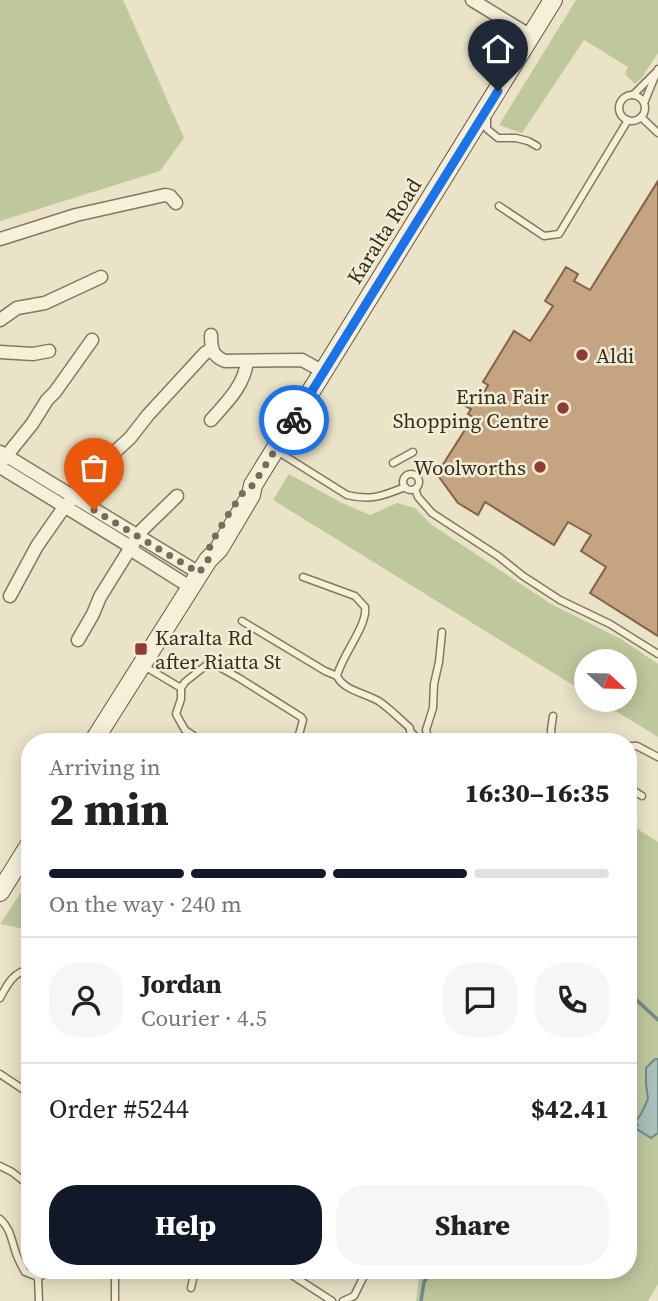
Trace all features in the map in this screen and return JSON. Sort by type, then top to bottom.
[{"type":"street","points":[[472,0],[531,36]]},
{"type":"street","name":"Karalta Road","points":[[100,733],[199,573],[219,549],[251,495],[253,485],[554,0]]},
{"type":"street","points":[[0,239],[76,215],[165,195],[170,196],[176,203]]},
{"type":"street","points":[[0,320],[17,308],[45,303],[101,277]]},
{"type":"street","points":[[211,335],[215,355],[225,361],[302,360],[324,372]]},
{"type":"street","points":[[92,340],[32,424],[2,460],[134,542],[144,539],[199,573]]},
{"type":"street","points":[[10,596],[47,530],[69,502],[205,353],[212,349]]},
{"type":"street","points":[[0,352],[33,354],[49,351]]},
{"type":"street","points":[[211,420],[241,382],[247,361]]},
{"type":"street","points":[[78,640],[100,597],[134,542],[177,496]]},
{"type":"street","points":[[0,892],[21,859]]},
{"type":"lane","points":[[633,95],[640,98],[645,109],[635,121],[621,115],[619,108],[624,98],[633,95],[657,70]]},
{"type":"lane","points":[[644,103],[657,70]]},
{"type":"lane","points":[[486,110],[487,129],[498,138],[516,138],[537,146]]},
{"type":"lane","points":[[641,117],[658,133]]},
{"type":"lane","points":[[499,206],[544,236],[559,234],[628,120]]},
{"type":"lane","points":[[276,450],[347,495],[360,498],[379,497],[405,487]]},
{"type":"lane","points":[[393,463],[414,452]]},
{"type":"lane","points":[[408,474],[413,474],[418,480],[415,489],[408,490],[402,482],[408,474]]},
{"type":"lane","points":[[415,489],[418,497],[439,519],[498,556],[546,592],[610,624],[658,654]]},
{"type":"lane","points":[[303,576],[355,596],[365,607],[365,616],[337,676]]},
{"type":"lane","points":[[242,621],[324,671],[337,676],[347,687],[382,703],[414,733]]},
{"type":"lane","points":[[426,733],[433,708],[442,632]]},
{"type":"lane","points":[[189,733],[184,730],[176,714],[181,688],[191,676],[209,663],[239,678],[301,717],[303,720],[299,733]]},
{"type":"lane","points":[[142,664],[181,688]]},
{"type":"lane","points":[[551,733],[554,716]]},
{"type":"lane","points":[[410,728],[426,730]]},
{"type":"lane","points":[[637,746],[658,757]]},
{"type":"lane","points":[[637,793],[642,796]]},
{"type":"lane","points":[[0,998],[13,977],[21,972]]},
{"type":"lane","points":[[0,1074],[21,1088]]},
{"type":"lane","points":[[0,1166],[21,1179]]},
{"type":"lane","points":[[0,1219],[10,1233],[21,1264]]},
{"type":"lane","points":[[38,1279],[39,1301]]},
{"type":"lane","points":[[115,1279],[115,1301]]},
{"type":"lane","points":[[191,1288],[193,1279]]},
{"type":"lane","points":[[298,1279],[331,1301]]},
{"type":"lane","points":[[343,1301],[354,1296],[362,1279]]},
{"type":"green space","points":[[0,0],[123,0],[184,138],[160,171],[0,221]]},
{"type":"green space","points":[[576,0],[658,0],[658,53],[635,84],[625,74],[628,67],[584,40],[522,133],[499,125]]},
{"type":"green space","points":[[289,474],[370,515],[397,503],[415,508],[432,525],[551,604],[636,649],[574,649],[574,686],[273,500]]},
{"type":"green space","points":[[637,650],[658,664],[658,737],[617,712],[637,712]]},
{"type":"green space","points":[[637,829],[658,842],[658,1284],[648,1301],[416,1301],[419,1279],[637,1279]]},
{"type":"green space","points":[[21,892],[21,928],[0,924]]},
{"type":"water","points":[[658,1059],[658,1133],[651,1138],[637,1129],[637,1119],[648,1099],[646,1068]]},
{"type":"building","name":"Erina Fair Shopping Centre","points":[[658,181],[658,636],[590,593],[606,567],[581,551],[591,535],[568,522],[554,545],[485,502],[478,515],[458,503],[439,477],[445,467],[442,466],[473,417],[468,414],[471,409],[458,402],[479,402],[488,385],[483,382],[514,331],[530,341],[553,306],[545,301],[566,267],[578,274],[574,281],[590,290]]},
{"type":"waterway","points":[[637,1000],[658,1020]]},
{"type":"waterway","points":[[421,1301],[426,1279]]},
{"type":"way so far","points":[[94,510],[199,573],[208,560],[210,545],[228,515],[244,491],[253,485],[294,420]]},
{"type":"place","name":"Aldi","points":[[582,355]]},
{"type":"place","name":"Erina Fair Shopping Centre","points":[[563,408]]},
{"type":"place","name":"Woolworths","points":[[540,467]]},
{"type":"place","name":"Karalta Rd after Riatta St","points":[[141,649]]},
{"type":"route","points":[[294,420],[498,91]]}]
